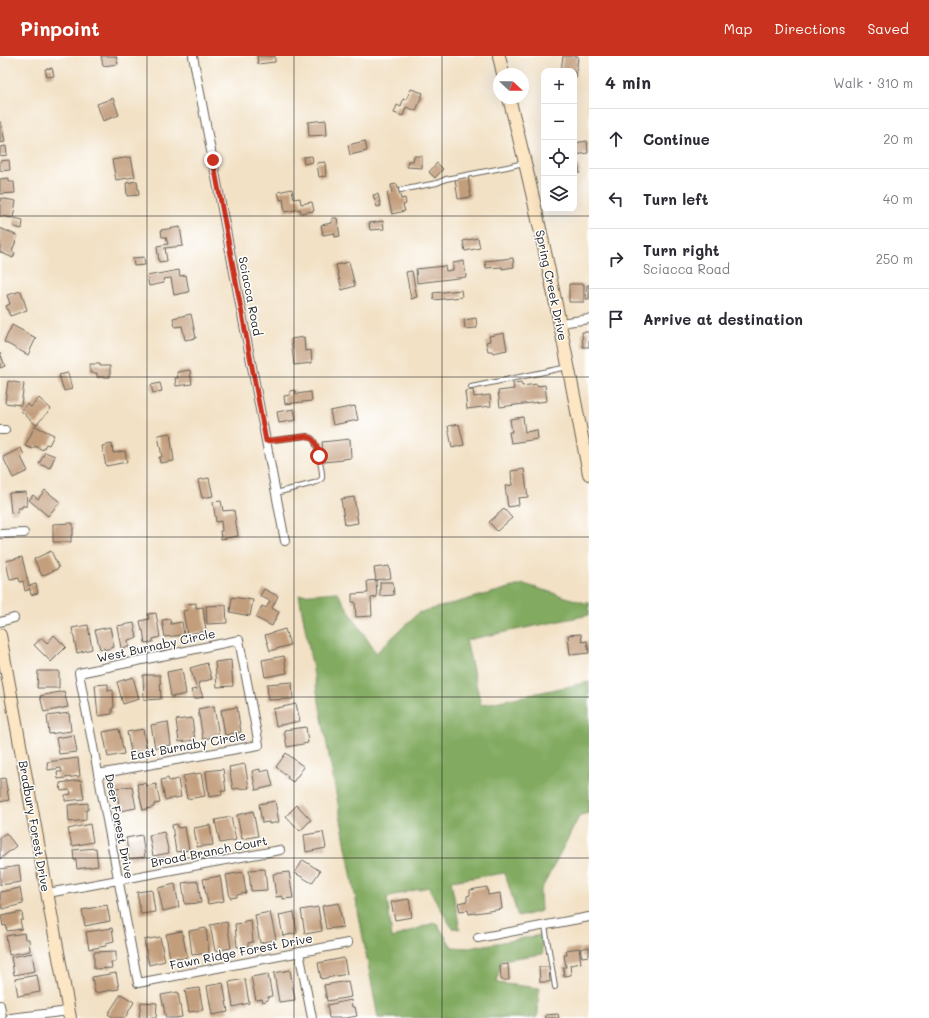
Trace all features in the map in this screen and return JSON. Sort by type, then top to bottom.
[{"type":"street","name":"Sciacca Road","points":[[193,56],[285,541]]},
{"type":"street","points":[[499,56],[502,68]]},
{"type":"street","name":"Spring Creek Drive","points":[[512,104],[526,162],[560,323],[589,474]]},
{"type":"street","points":[[560,323],[589,319]]},
{"type":"street","points":[[0,534],[24,533]]},
{"type":"street","points":[[0,622],[14,618]]},
{"type":"street","name":"Bradbury Forest Drive","points":[[0,635],[70,1014]]},
{"type":"street","name":"West Burnaby Circle","points":[[79,673],[239,640],[259,745]]},
{"type":"street","name":"Deer Forest Drive","points":[[79,673],[138,983]]},
{"type":"street","name":"East Burnaby Circle","points":[[98,774],[259,745]]},
{"type":"street","name":"Broad Branch Court","points":[[48,893],[280,850]]},
{"type":"street","points":[[478,938],[589,917]]},
{"type":"street","name":"Fawn Ridge Forest Drive","points":[[138,983],[348,943]]},
{"type":"street","points":[[299,952],[312,1018]]},
{"type":"street","points":[[0,1005],[2,1018]]},
{"type":"street","points":[[11,1018],[70,1014]]},
{"type":"lane","points":[[401,190],[526,162]]},
{"type":"lane","points":[[471,387],[568,367]]},
{"type":"lane","points":[[266,441],[307,436],[311,437],[314,440],[319,456],[322,473],[322,478],[319,481],[276,493]]},
{"type":"lane","points":[[544,925],[555,988]]},
{"type":"green space","points":[[524,584],[585,603],[589,602],[589,615],[466,640],[481,705],[589,682],[589,813],[580,815],[540,892],[541,911],[518,917],[505,873],[451,881],[460,929],[452,928],[428,887],[387,897],[392,938],[436,922],[452,947],[469,948],[541,935],[543,954],[501,960],[497,983],[539,988],[538,1014],[536,1018],[378,1018],[299,595],[337,592],[376,653],[418,613]]},
{"type":"building","points":[[101,56],[116,56],[118,64],[103,66]]},
{"type":"building","points":[[257,56],[275,56],[275,62],[258,64]]},
{"type":"building","points":[[563,56],[578,56],[577,68],[561,68]]},
{"type":"building","points":[[52,68],[54,76],[47,77],[45,69]]},
{"type":"building","points":[[411,89],[423,93],[416,111],[406,107],[403,116],[394,113],[397,105],[401,107],[403,99],[406,100]]},
{"type":"building","points":[[113,98],[119,115],[103,121],[97,104]]},
{"type":"building","points":[[326,120],[327,135],[309,136],[308,122]]},
{"type":"building","points":[[0,122],[5,142],[0,143]]},
{"type":"building","points":[[365,141],[367,151],[350,155],[348,145]]},
{"type":"building","points":[[587,141],[588,153],[577,155],[577,143]]},
{"type":"building","points":[[6,146],[7,155],[0,156],[0,147]]},
{"type":"building","points":[[312,156],[313,162],[304,164],[303,157]]},
{"type":"building","points":[[414,156],[422,156],[422,168],[407,167],[408,161],[413,161]]},
{"type":"building","points":[[131,157],[135,177],[116,180],[112,160]]},
{"type":"building","points":[[9,160],[10,170],[0,171],[0,161]]},
{"type":"building","points":[[325,162],[326,176],[319,177],[317,163]]},
{"type":"building","points":[[437,163],[443,169],[435,178],[429,172]]},
{"type":"building","points":[[577,164],[580,173],[577,174]]},
{"type":"building","points":[[468,177],[471,197],[458,199],[455,179]]},
{"type":"building","points":[[9,178],[9,182],[14,182],[15,193],[0,194],[0,179]]},
{"type":"building","points":[[137,181],[139,195],[127,196],[126,183]]},
{"type":"building","points":[[397,184],[401,199],[405,198],[406,204],[403,205],[405,211],[392,214],[387,193],[392,192],[391,185]]},
{"type":"building","points":[[292,189],[294,199],[300,198],[301,204],[312,202],[314,211],[301,213],[300,209],[285,212],[283,199],[280,200],[278,192]]},
{"type":"building","points":[[378,194],[381,206],[377,207],[373,195]]},
{"type":"building","points":[[0,198],[16,201],[13,218],[0,216]]},
{"type":"building","points":[[15,218],[23,220],[22,229],[14,227]]},
{"type":"building","points":[[332,218],[337,218],[340,236],[335,237],[334,233],[323,235],[321,225],[332,223]]},
{"type":"building","points":[[383,221],[384,229],[370,230],[369,223]]},
{"type":"building","points":[[180,227],[183,246],[165,248],[167,261],[159,262],[157,246],[168,244],[166,237],[162,237],[161,230]]},
{"type":"building","points":[[0,228],[18,236],[12,251],[15,253],[13,258],[0,252]]},
{"type":"building","points":[[478,238],[480,248],[465,251],[463,241]]},
{"type":"building","points":[[144,257],[145,265],[134,266],[133,258]]},
{"type":"building","points":[[513,258],[514,267],[502,269],[502,267],[486,268],[485,261]]},
{"type":"building","points":[[464,261],[466,277],[417,283],[416,269],[445,266],[446,271],[453,270],[453,263]]},
{"type":"building","points":[[349,262],[355,286],[342,290],[336,265]]},
{"type":"building","points":[[179,270],[180,276],[186,275],[189,292],[174,295],[171,278],[163,279],[164,283],[149,286],[147,276]]},
{"type":"building","points":[[412,271],[417,297],[411,299],[406,272]]},
{"type":"building","points":[[569,284],[584,284],[584,302],[569,302]]},
{"type":"building","points":[[587,285],[589,285],[589,299],[586,299]]},
{"type":"building","points":[[461,290],[462,297],[434,300],[433,293]]},
{"type":"building","points":[[21,291],[27,310],[10,316],[6,306],[10,304],[7,295]]},
{"type":"building","points":[[191,314],[196,338],[185,340],[182,326],[175,327],[173,318]]},
{"type":"building","points":[[476,318],[477,328],[465,329],[464,320]]},
{"type":"building","points":[[12,325],[36,338],[28,355],[4,342]]},
{"type":"building","points":[[582,332],[589,332],[589,347],[583,347]]},
{"type":"building","points":[[504,333],[507,350],[493,353],[492,351],[488,351],[486,342],[490,341],[489,336]]},
{"type":"building","points":[[304,337],[305,351],[311,350],[312,363],[294,365],[291,339]]},
{"type":"building","points":[[0,353],[5,366],[0,368]]},
{"type":"building","points":[[90,364],[110,366],[110,377],[97,377],[97,373],[90,373]]},
{"type":"building","points":[[190,370],[192,384],[176,386],[175,378],[178,378],[177,372]]},
{"type":"building","points":[[68,373],[72,389],[64,391],[59,375]]},
{"type":"building","points":[[8,381],[24,384],[21,405],[5,403]]},
{"type":"building","points":[[521,382],[522,386],[537,384],[537,386],[545,385],[547,401],[500,407],[498,391],[514,389],[513,383]]},
{"type":"building","points":[[160,383],[162,391],[153,393],[151,385]]},
{"type":"building","points":[[295,390],[296,394],[311,392],[312,401],[285,404],[284,396],[290,395],[290,391]]},
{"type":"building","points":[[473,390],[474,397],[490,395],[491,406],[467,409],[465,391]]},
{"type":"building","points":[[39,398],[51,409],[36,425],[21,411],[27,404],[31,407]]},
{"type":"building","points":[[355,406],[358,420],[333,425],[330,411]]},
{"type":"building","points":[[294,409],[296,420],[279,423],[277,412]]},
{"type":"building","points":[[523,417],[525,432],[537,430],[538,439],[511,443],[509,432],[512,432],[510,419]]},
{"type":"building","points":[[459,424],[464,445],[452,448],[448,426]]},
{"type":"building","points":[[35,426],[54,435],[49,445],[46,444],[43,450],[35,446],[33,449],[25,446]]},
{"type":"building","points":[[170,433],[174,461],[160,463],[159,457],[162,457],[158,435]]},
{"type":"building","points":[[350,439],[351,458],[324,462],[322,442]]},
{"type":"building","points":[[112,444],[113,453],[125,451],[127,462],[106,466],[102,446]]},
{"type":"building","points":[[21,448],[24,455],[21,457],[28,471],[13,478],[3,457]]},
{"type":"building","points":[[45,452],[55,456],[50,468],[39,464]]},
{"type":"building","points":[[524,469],[528,497],[518,498],[519,505],[508,507],[505,486],[512,485],[511,471]]},
{"type":"building","points":[[209,478],[213,496],[202,498],[198,480]]},
{"type":"building","points":[[45,490],[60,502],[48,516],[29,500],[33,495],[38,499]]},
{"type":"building","points":[[26,492],[27,506],[22,506],[22,508],[18,508],[18,512],[11,513],[9,493]]},
{"type":"building","points":[[354,497],[358,523],[345,525],[341,499]]},
{"type":"building","points":[[221,501],[223,511],[234,510],[238,536],[221,539],[221,521],[216,522],[213,502]]},
{"type":"building","points":[[504,509],[512,518],[497,531],[489,522]]},
{"type":"building","points":[[73,523],[73,535],[71,535],[71,542],[53,542],[53,524]]},
{"type":"building","points":[[51,551],[59,568],[42,576],[34,559]]},
{"type":"building","points":[[22,557],[29,586],[36,584],[38,593],[31,595],[30,589],[25,591],[23,581],[20,582],[19,578],[10,580],[6,561]]},
{"type":"building","points":[[389,566],[391,578],[376,580],[374,568]]},
{"type":"building","points":[[376,580],[377,597],[371,598],[372,616],[356,617],[355,602],[352,602],[352,594],[368,593],[367,581]]},
{"type":"building","points":[[380,582],[393,582],[394,595],[380,596]]},
{"type":"building","points":[[264,589],[278,596],[272,608],[279,612],[272,626],[256,618],[262,606],[266,608],[270,601],[260,596]]},
{"type":"building","points":[[232,597],[253,600],[250,616],[230,612]]},
{"type":"building","points":[[196,603],[196,608],[203,607],[206,631],[187,634],[183,611],[188,610],[187,604]]},
{"type":"building","points":[[226,605],[227,623],[207,624],[206,606]]},
{"type":"building","points":[[156,613],[160,637],[153,639],[153,642],[145,643],[140,621],[149,619],[148,614]]},
{"type":"building","points":[[170,619],[171,624],[182,622],[184,635],[165,637],[162,620]]},
{"type":"building","points":[[134,623],[137,638],[128,640],[129,647],[121,648],[117,626]]},
{"type":"building","points":[[88,625],[92,649],[77,653],[72,628]]},
{"type":"building","points":[[110,627],[114,647],[104,650],[104,648],[100,649],[95,630]]},
{"type":"building","points":[[285,629],[290,645],[270,651],[265,635]]},
{"type":"building","points":[[581,634],[582,642],[587,641],[589,653],[570,655],[568,635]]},
{"type":"building","points":[[54,635],[66,647],[51,662],[34,645],[42,638],[47,643]]},
{"type":"building","points":[[284,656],[287,673],[265,677],[262,660]]},
{"type":"building","points":[[231,660],[233,686],[217,687],[215,662]]},
{"type":"building","points":[[207,663],[212,679],[198,683],[203,697],[194,699],[191,690],[197,689],[190,668]]},
{"type":"building","points":[[182,669],[186,694],[171,697],[167,672]]},
{"type":"building","points":[[38,671],[59,671],[59,688],[37,688]]},
{"type":"building","points":[[143,675],[160,675],[161,699],[144,700]]},
{"type":"building","points":[[133,677],[139,699],[123,704],[117,682]]},
{"type":"building","points":[[292,682],[293,699],[268,700],[267,684]]},
{"type":"building","points":[[108,684],[108,691],[113,690],[114,708],[112,708],[112,714],[98,716],[95,685]]},
{"type":"building","points":[[64,691],[68,707],[44,712],[40,696]]},
{"type":"building","points":[[296,704],[300,721],[276,726],[273,709]]},
{"type":"building","points":[[214,706],[219,736],[203,739],[198,709]]},
{"type":"building","points":[[237,707],[241,732],[225,735],[221,710]]},
{"type":"building","points":[[69,713],[71,731],[49,734],[47,716]]},
{"type":"building","points":[[192,718],[195,740],[179,742],[176,720]]},
{"type":"building","points":[[168,722],[171,745],[155,748],[151,725]]},
{"type":"building","points":[[306,727],[308,743],[287,747],[284,730]]},
{"type":"building","points":[[119,729],[124,754],[108,757],[103,732]]},
{"type":"building","points":[[143,729],[147,750],[131,753],[127,732]]},
{"type":"building","points":[[74,735],[77,752],[59,754],[56,738]]},
{"type":"building","points":[[286,753],[304,767],[293,782],[276,767]]},
{"type":"building","points":[[78,758],[80,776],[58,779],[57,772],[62,772],[61,768],[48,770],[47,762]]},
{"type":"building","points":[[245,764],[249,788],[233,789],[229,767]]},
{"type":"building","points":[[223,769],[226,791],[221,791],[222,795],[209,797],[206,771]]},
{"type":"building","points":[[260,769],[260,772],[269,770],[273,786],[256,790],[252,771]]},
{"type":"building","points":[[201,773],[205,796],[187,799],[183,776]]},
{"type":"building","points":[[5,778],[9,800],[0,802],[0,779]]},
{"type":"building","points":[[168,778],[169,781],[178,779],[181,797],[165,800],[161,780]]},
{"type":"building","points":[[81,780],[84,799],[65,801],[65,795],[71,794],[70,790],[61,791],[60,783]]},
{"type":"building","points":[[145,783],[146,786],[156,784],[160,803],[154,804],[154,807],[143,810],[137,784]]},
{"type":"building","points":[[132,786],[136,808],[120,811],[116,788]]},
{"type":"building","points":[[275,801],[279,822],[269,824],[269,822],[262,823],[259,804]]},
{"type":"building","points":[[88,803],[86,820],[69,822],[68,805]]},
{"type":"building","points":[[297,805],[311,820],[300,831],[286,816]]},
{"type":"building","points":[[253,811],[258,836],[242,839],[237,815]]},
{"type":"building","points":[[231,817],[236,840],[220,843],[215,820]]},
{"type":"building","points":[[90,824],[93,842],[72,846],[68,829]]},
{"type":"building","points":[[177,824],[178,828],[185,827],[189,850],[176,852],[172,825]]},
{"type":"building","points":[[210,825],[213,845],[197,847],[194,828]]},
{"type":"building","points":[[164,832],[169,853],[153,856],[149,835]]},
{"type":"building","points":[[323,832],[326,848],[306,852],[304,835]]},
{"type":"building","points":[[6,833],[16,846],[0,859],[0,837]]},
{"type":"building","points":[[142,835],[145,857],[129,859],[126,838]]},
{"type":"building","points":[[96,848],[98,866],[77,869],[73,850]]},
{"type":"building","points":[[303,860],[320,871],[312,883],[295,873]]},
{"type":"building","points":[[19,866],[21,882],[0,885],[0,869]]},
{"type":"building","points":[[265,869],[267,890],[251,891],[249,870]]},
{"type":"building","points":[[243,872],[246,893],[230,898],[226,875]]},
{"type":"building","points":[[289,872],[293,898],[283,899],[283,896],[276,897],[273,874]]},
{"type":"building","points":[[220,876],[224,901],[208,904],[203,879]]},
{"type":"building","points":[[198,881],[201,903],[185,904],[182,883]]},
{"type":"building","points":[[175,884],[179,907],[163,911],[158,888]]},
{"type":"building","points":[[487,887],[488,895],[500,893],[502,909],[469,914],[468,910],[460,911],[458,903],[467,901],[467,896],[470,895],[470,890]]},
{"type":"building","points":[[20,888],[23,904],[2,909],[0,892]]},
{"type":"building","points":[[152,890],[155,912],[141,914],[137,892]]},
{"type":"building","points":[[409,899],[412,917],[395,920],[391,902]]},
{"type":"building","points":[[339,903],[343,927],[326,929],[322,906]]},
{"type":"building","points":[[107,905],[110,921],[85,926],[82,910]]},
{"type":"building","points":[[318,907],[322,931],[305,934],[301,910]]},
{"type":"building","points":[[22,912],[23,920],[20,920],[22,929],[7,931],[6,925],[3,926],[1,916]]},
{"type":"building","points":[[270,912],[276,939],[260,943],[255,915]]},
{"type":"building","points":[[294,912],[297,933],[283,936],[279,915]]},
{"type":"building","points":[[251,920],[253,942],[248,943],[248,946],[237,947],[235,924],[244,923],[244,921]]},
{"type":"building","points":[[227,922],[231,948],[215,951],[210,925]]},
{"type":"building","points":[[112,928],[114,941],[106,943],[106,946],[89,949],[86,932]]},
{"type":"building","points":[[206,928],[209,953],[192,955],[189,931]]},
{"type":"building","points":[[182,931],[187,957],[170,959],[166,934]]},
{"type":"building","points":[[24,933],[25,939],[29,939],[30,951],[9,955],[6,936]]},
{"type":"building","points":[[160,937],[165,961],[149,965],[144,940]]},
{"type":"building","points":[[589,947],[589,956],[582,957],[580,949]]},
{"type":"building","points":[[579,948],[581,963],[570,965],[571,975],[564,976],[563,967],[566,967],[564,955],[567,955],[566,950]]},
{"type":"building","points":[[116,951],[116,962],[111,962],[112,968],[94,969],[94,952]]},
{"type":"building","points":[[32,953],[35,971],[14,975],[11,957]]},
{"type":"building","points":[[344,958],[347,974],[321,979],[318,963]]},
{"type":"building","points":[[508,964],[509,980],[501,980],[500,965]]},
{"type":"building","points":[[539,967],[549,967],[550,982],[540,982]]},
{"type":"building","points":[[290,970],[295,1000],[279,1002],[274,973]]},
{"type":"building","points":[[116,973],[119,989],[95,993],[92,977]]},
{"type":"building","points":[[268,974],[272,996],[268,997],[268,1000],[263,1002],[262,999],[256,1000],[251,977]]},
{"type":"building","points":[[37,975],[40,992],[18,996],[15,979]]},
{"type":"building","points":[[245,979],[249,1003],[233,1007],[229,982]]},
{"type":"building","points":[[348,981],[351,997],[327,1001],[324,985]]},
{"type":"building","points":[[223,983],[228,1012],[212,1015],[207,986]]},
{"type":"building","points":[[199,988],[203,1010],[189,1012],[185,990]]},
{"type":"building","points":[[178,992],[182,1017],[166,1018],[161,995]]},
{"type":"building","points":[[121,994],[134,1002],[125,1018],[114,1018],[108,1014]]},
{"type":"building","points":[[351,1000],[352,1007],[355,1007],[357,1016],[346,1018],[329,1018],[327,1005]]},
{"type":"building","points":[[141,1002],[157,1003],[156,1018],[139,1018]]},
{"type":"building","points":[[558,1014],[559,1018],[546,1018],[545,1015]]},
{"type":"route","points":[[213,160],[266,441],[301,436],[311,437],[314,440],[319,456]]}]
